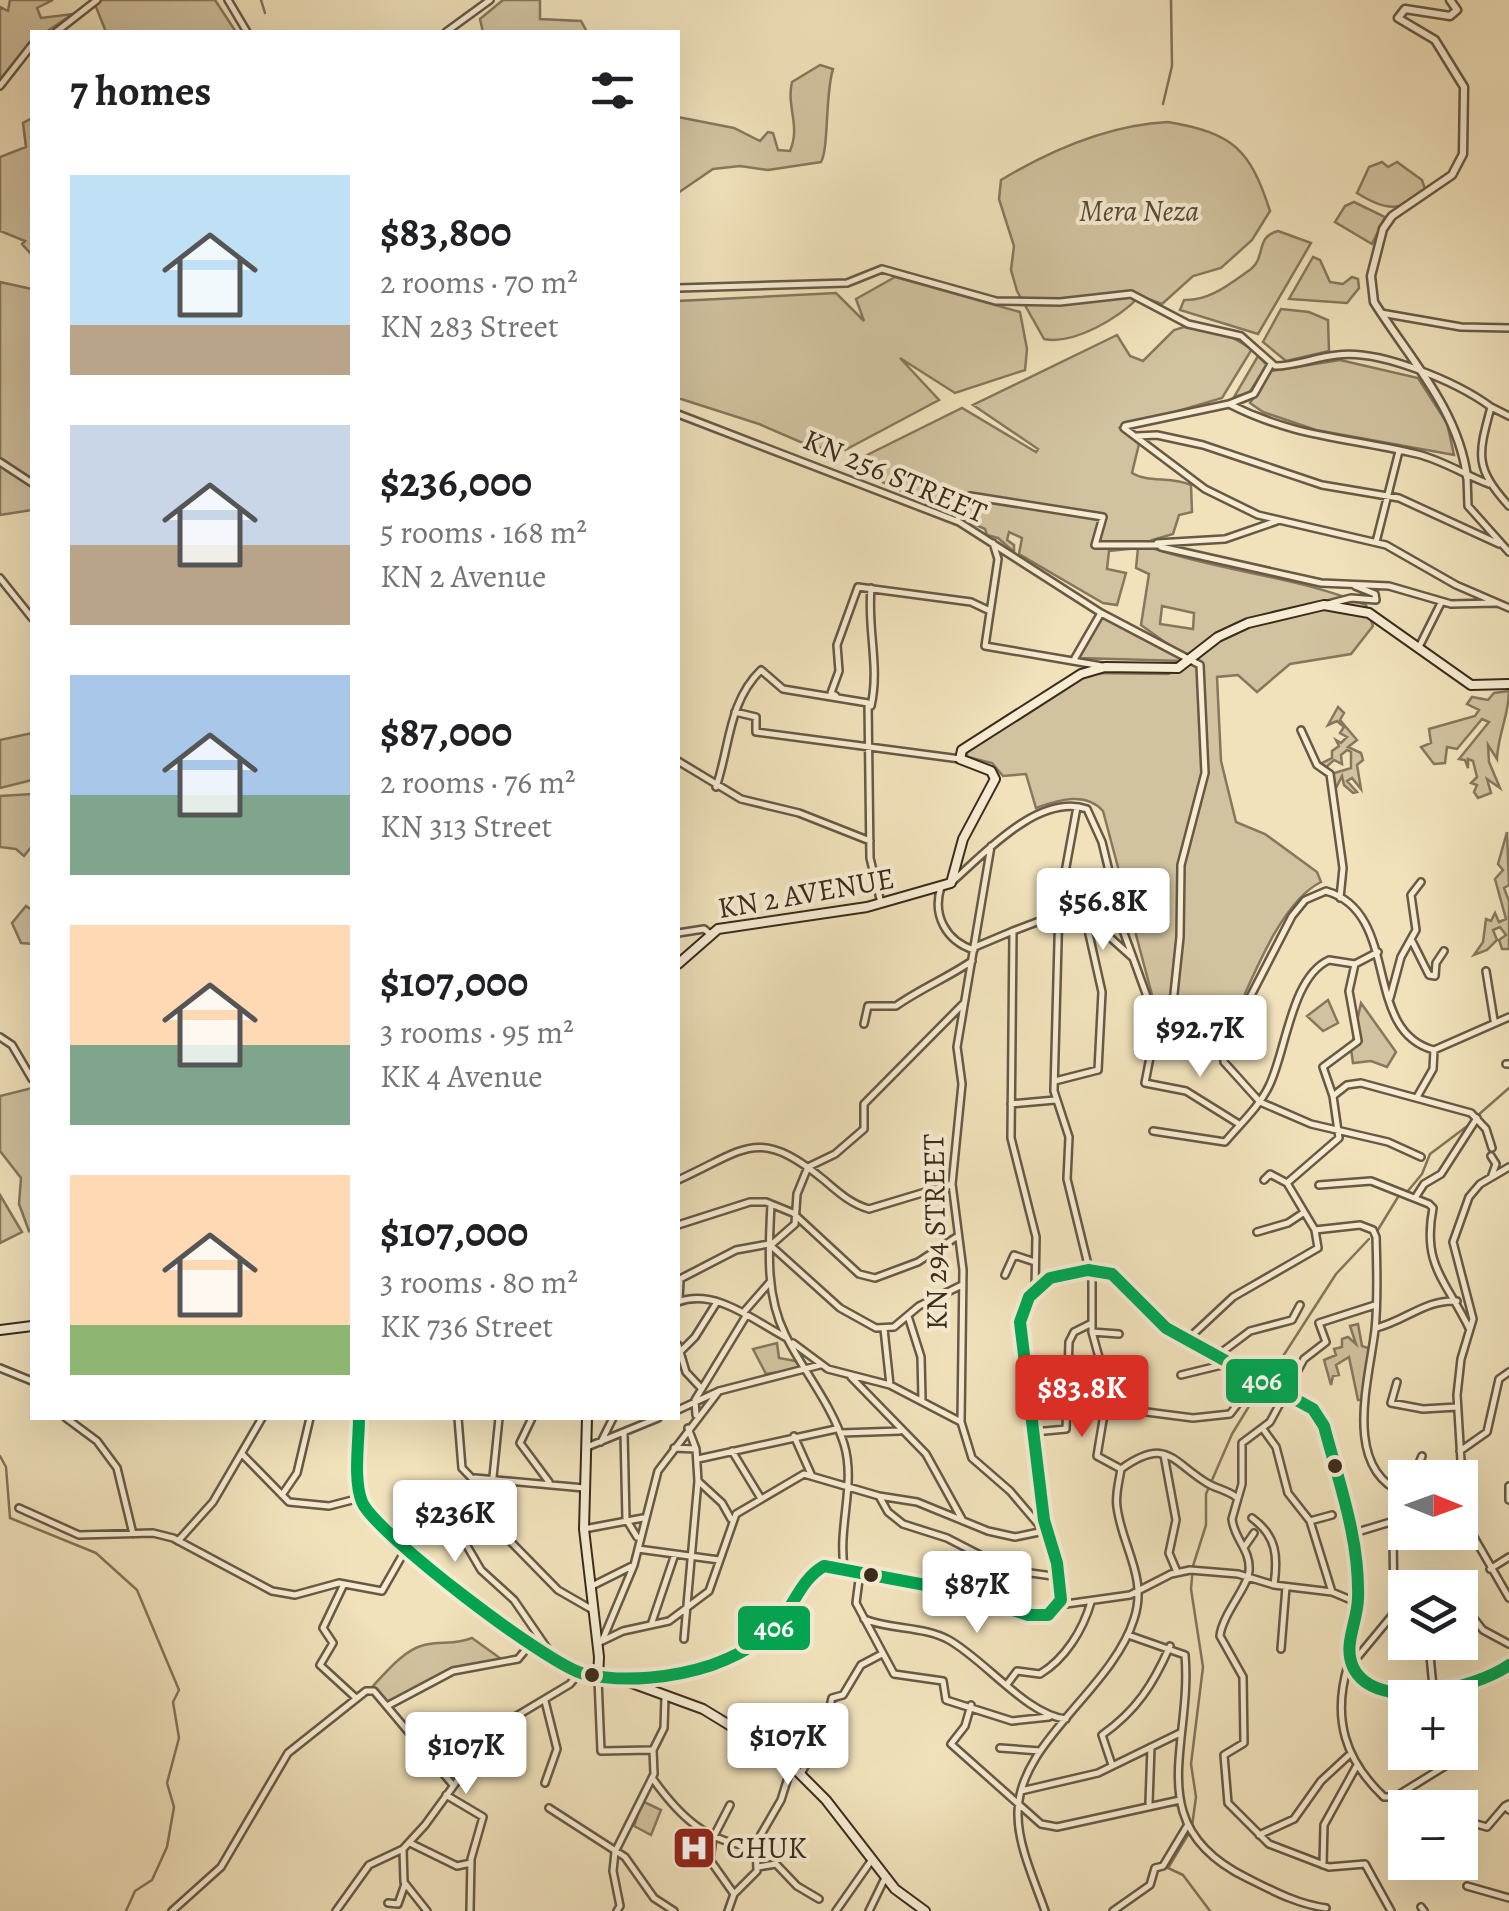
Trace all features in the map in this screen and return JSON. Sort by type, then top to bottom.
[{"type":"main road","points":[[947,884],[963,838],[995,780],[990,770],[960,759],[966,746],[1081,674],[1105,667],[1171,669],[1248,623],[1324,604],[1370,614],[1398,638],[1419,647],[1471,686],[1509,684]]},
{"type":"main road","name":"KN 2 AVENUE","points":[[680,962],[709,933],[754,921],[881,904],[947,884]]},
{"type":"main road","points":[[0,1330],[30,1326]]},
{"type":"main road","points":[[359,1420],[360,1498],[374,1522],[474,1602],[579,1673],[598,1680],[629,1682],[726,1720],[792,1765],[885,1878],[926,1911]]},
{"type":"main road","points":[[586,1420],[584,1529],[592,1610],[601,1641],[598,1680]]},
{"type":"street","points":[[59,30],[97,0]]},
{"type":"street","points":[[228,0],[246,30]]},
{"type":"street","points":[[449,30],[490,0]]},
{"type":"street","points":[[1450,0],[1457,10],[1450,16],[1405,9],[1398,12],[1400,24],[1435,40],[1464,86],[1460,163],[1452,176],[1392,216],[1382,229],[1370,276],[1374,302],[1423,372],[1456,435],[1468,506],[1499,544]]},
{"type":"street","points":[[0,86],[30,48]]},
{"type":"street","points":[[680,288],[846,283],[882,269],[996,301],[1060,302],[1131,294],[1188,324],[1241,336],[1272,364],[1287,366],[1357,354],[1423,372],[1472,393],[1509,416]]},
{"type":"street","points":[[1381,313],[1461,327],[1509,328]]},
{"type":"street","points":[[1272,364],[1254,394],[1229,404],[1124,428],[1205,489],[1278,521],[1376,542],[1509,608]]},
{"type":"street","points":[[1229,404],[1258,420],[1326,440],[1434,460],[1466,478],[1489,484]]},
{"type":"street","points":[[1491,407],[1479,456],[1489,484],[1509,506]]},
{"type":"street","name":"KN 256 STREET","points":[[680,416],[956,521],[1101,613],[1188,658]]},
{"type":"street","points":[[1137,436],[1157,435],[1203,445],[1322,484],[1390,496],[1456,521],[1509,552]]},
{"type":"street","points":[[1376,542],[1399,451]]},
{"type":"street","points":[[0,462],[30,482]]},
{"type":"street","points":[[956,521],[970,496],[1103,517],[1095,545],[1158,545],[1266,573],[1399,588],[1442,603],[1497,603]]},
{"type":"street","points":[[1158,545],[1164,539],[1225,539],[1278,521]]},
{"type":"street","points":[[993,543],[998,559],[985,646],[1105,667]]},
{"type":"street","points":[[0,578],[30,616]]},
{"type":"street","points":[[1324,604],[1351,598],[1376,600],[1375,594],[1353,584]]},
{"type":"street","points":[[840,698],[832,692],[844,618],[856,590],[871,588],[971,602],[990,611]]},
{"type":"street","points":[[871,588],[869,612],[877,668],[869,749],[870,842],[881,904]]},
{"type":"street","points":[[1419,647],[1442,603]]},
{"type":"street","points":[[1074,660],[1101,613]]},
{"type":"street","points":[[1170,1041],[1180,937],[1181,865],[1205,773],[1203,671],[1188,658]]},
{"type":"street","points":[[716,787],[736,712],[748,684],[761,670],[784,689],[871,706]]},
{"type":"street","points":[[736,712],[756,717],[756,732],[960,759]]},
{"type":"street","points":[[1301,730],[1317,765],[1329,772],[1342,868],[1340,898]]},
{"type":"street","points":[[680,762],[716,787],[870,842]]},
{"type":"street","points":[[1077,806],[1058,914],[1055,1100],[1068,1138],[1067,1178],[1088,1270],[1092,1332],[1108,1390],[1097,1456],[1121,1469]]},
{"type":"street","points":[[1058,914],[975,948],[958,943],[943,926],[937,903],[947,884],[1022,822],[1077,806],[1087,809],[1094,820],[1160,1035],[1170,1041],[1206,1048],[1235,1032],[1300,905],[1318,892],[1340,898],[1370,932],[1404,1036],[1434,1050]]},
{"type":"street","name":"KN 294 STREET","points":[[991,845],[957,1047],[962,1084],[952,1184],[962,1285],[961,1422],[972,1458],[1045,1531]]},
{"type":"street","points":[[1390,1000],[1416,930],[1417,913],[1411,895],[1421,882]]},
{"type":"street","points":[[1055,1081],[1098,1070],[1102,1005],[1087,924],[1059,905]]},
{"type":"street","points":[[1094,923],[1134,960]]},
{"type":"street","points":[[680,933],[704,929],[709,933]]},
{"type":"street","points":[[1013,931],[1014,1159],[1033,1222],[1035,1262],[1035,1289],[1020,1322],[1045,1531],[1060,1576],[1059,1605]]},
{"type":"street","points":[[1411,938],[1429,974],[1435,976],[1436,963],[1444,951]]},
{"type":"street","points":[[1153,1130],[1220,1143],[1260,1102],[1280,1063],[1295,1006],[1314,972],[1329,960],[1355,964],[1378,952]]},
{"type":"street","points":[[864,1024],[868,1006],[896,1006],[913,992],[940,982],[972,961]]},
{"type":"street","points":[[1287,1183],[1319,1151],[1336,1142],[1340,1132],[1323,1068],[1358,1042],[1349,991],[1355,964]]},
{"type":"street","points":[[1486,971],[1494,1020]]},
{"type":"street","points":[[680,1279],[736,1250],[770,1245],[795,1224],[793,1213],[808,1167],[834,1154],[864,1129],[864,1104],[964,1002]]},
{"type":"street","points":[[1434,1050],[1509,1016]]},
{"type":"street","points":[[1160,1035],[1151,1052],[1145,1082],[1186,1091],[1239,1124]]},
{"type":"street","points":[[0,1037],[12,1045],[30,1076]]},
{"type":"street","points":[[1223,1042],[1224,1062],[1260,1102],[1340,1132],[1388,1142],[1420,1156]]},
{"type":"street","points":[[1416,1098],[1433,1069],[1434,1050]]},
{"type":"street","points":[[1332,1096],[1346,1084],[1361,1082],[1477,1118],[1496,1164],[1492,1176]]},
{"type":"street","points":[[1011,1104],[1055,1100]]},
{"type":"street","points":[[1415,1198],[1424,1184],[1442,1174],[1477,1118]]},
{"type":"street","points":[[680,1179],[736,1150],[758,1145],[808,1167],[846,1198],[869,1208],[882,1208],[952,1184]]},
{"type":"street","points":[[1460,1460],[1458,1376],[1473,1313],[1458,1272],[1453,1242],[1469,1197],[1492,1176],[1508,1168]]},
{"type":"street","points":[[1188,1339],[1242,1291],[1317,1250],[1316,1230],[1287,1183],[1270,1174],[1264,1180]]},
{"type":"street","points":[[1319,1186],[1370,1181],[1433,1208],[1427,1245],[1470,1330]]},
{"type":"street","points":[[680,1224],[757,1200],[793,1213],[859,1274],[875,1278],[918,1262],[958,1236]]},
{"type":"street","points":[[771,1204],[770,1282],[786,1338],[808,1370],[839,1431],[847,1460],[840,1533],[844,1567]]},
{"type":"street","points":[[1257,1232],[1288,1223],[1303,1213]]},
{"type":"street","points":[[1316,1230],[1360,1225],[1373,1230],[1375,1328],[1366,1385],[1365,1439],[1379,1475],[1388,1486]]},
{"type":"street","points":[[770,1245],[840,1308],[869,1326],[884,1328],[932,1298],[962,1285]]},
{"type":"street","points":[[1006,1275],[1014,1255],[1035,1262]]},
{"type":"street","points":[[1035,1289],[1050,1278],[1088,1270],[1121,1280],[1160,1324],[1256,1380],[1307,1403],[1324,1426],[1353,1533],[1358,1603],[1350,1664],[1344,1678],[1348,1756],[1390,1798],[1438,1770]]},
{"type":"street","points":[[696,1418],[694,1400],[744,1314],[770,1282]]},
{"type":"street","points":[[680,1301],[689,1298],[718,1302],[786,1338],[820,1365],[890,1385],[961,1422]]},
{"type":"street","points":[[1375,1328],[1394,1324],[1435,1302],[1457,1301]]},
{"type":"street","points":[[680,1349],[718,1302]]},
{"type":"street","points":[[1218,1355],[1250,1331],[1292,1320],[1300,1304]]},
{"type":"street","points":[[1375,1306],[1319,1323],[1326,1342],[1308,1354],[1263,1429],[1249,1436],[1240,1451],[1243,1475],[1233,1528],[1245,1546],[1249,1577],[1232,1600],[1220,1629],[1224,1647],[1243,1678],[1244,1743],[1225,1752],[1225,1796],[1258,1836],[1284,1854],[1323,1865],[1365,1864],[1390,1911]]},
{"type":"street","points":[[908,1316],[921,1358],[922,1399]]},
{"type":"street","points":[[1033,1432],[1066,1430],[1071,1336],[1092,1323]]},
{"type":"street","points":[[884,1328],[890,1385]]},
{"type":"street","points":[[1092,1332],[1119,1334]]},
{"type":"street","points":[[680,1353],[686,1372],[701,1388]]},
{"type":"street","points":[[1180,1375],[1223,1368],[1231,1362]]},
{"type":"street","points":[[680,1409],[720,1390],[820,1365]]},
{"type":"street","points":[[0,1368],[30,1380]]},
{"type":"street","points":[[1460,1451],[1486,1432],[1499,1379],[1509,1372]]},
{"type":"street","points":[[849,1375],[926,1454],[964,1523]]},
{"type":"street","points":[[1107,1407],[1193,1418],[1230,1414],[1256,1380]]},
{"type":"street","points":[[1397,1382],[1391,1403],[1423,1409],[1457,1407]]},
{"type":"street","points":[[601,1641],[634,1565],[642,1518],[658,1471],[720,1390]]},
{"type":"street","points":[[69,1420],[97,1441],[117,1468],[133,1534]]},
{"type":"street","points":[[178,1541],[213,1502],[261,1420]]},
{"type":"street","points":[[282,1495],[297,1473],[310,1420]]},
{"type":"street","points":[[458,1420],[462,1468],[485,1492],[510,1540],[558,1590],[592,1610]]},
{"type":"street","points":[[485,1492],[492,1477],[498,1420]]},
{"type":"street","points":[[531,1420],[520,1443],[548,1482]]},
{"type":"street","points":[[601,1442],[612,1420]]},
{"type":"street","points":[[584,1448],[653,1420]]},
{"type":"street","points":[[685,1612],[698,1481],[698,1459],[688,1428]]},
{"type":"street","points":[[1263,1429],[1276,1448],[1288,1493],[1310,1522],[1332,1592]]},
{"type":"street","points":[[698,1459],[794,1436],[903,1431]]},
{"type":"street","points":[[624,1433],[626,1519],[639,1539]]},
{"type":"street","points":[[794,1436],[811,1474]]},
{"type":"street","points":[[614,1438],[624,1447]]},
{"type":"street","points":[[673,1448],[696,1449]]},
{"type":"street","points":[[732,1451],[760,1497]]},
{"type":"street","points":[[242,1454],[288,1502],[322,1506],[360,1498]]},
{"type":"street","points":[[1121,1469],[1150,1454],[1164,1455],[1184,1462],[1204,1482],[1236,1497]]},
{"type":"street","points":[[1164,1455],[1176,1520],[1170,1532],[1169,1552],[1178,1573]]},
{"type":"street","points":[[1420,1460],[1422,1456]]},
{"type":"street","points":[[1045,1911],[1021,1834],[1019,1802],[1040,1751],[1101,1682],[1128,1635],[1139,1591],[1117,1509],[1121,1469]]},
{"type":"street","points":[[601,1641],[669,1621],[685,1612],[712,1587],[731,1520],[760,1497],[811,1474],[879,1496],[917,1502],[964,1523],[1015,1537],[1045,1531]]},
{"type":"street","points":[[475,1478],[584,1488]]},
{"type":"street","points":[[698,1481],[721,1502],[731,1520]]},
{"type":"street","points":[[1509,1490],[1509,1500]]},
{"type":"street","points":[[879,1496],[888,1512],[903,1524],[954,1542],[1009,1570],[1060,1576]]},
{"type":"street","points":[[18,1508],[79,1534],[153,1533],[178,1541],[272,1591],[295,1596],[344,1584],[382,1591],[406,1549]]},
{"type":"street","points":[[1310,1522],[1332,1515]]},
{"type":"street","points":[[584,1529],[642,1518]]},
{"type":"street","points":[[1252,1518],[1276,1547],[1274,1585]]},
{"type":"street","points":[[453,1522],[481,1570],[514,1600],[547,1648]]},
{"type":"street","points":[[1353,1533],[1388,1523]]},
{"type":"street","points":[[1245,1546],[1254,1532]]},
{"type":"street","points":[[1478,1544],[1509,1598]]},
{"type":"street","points":[[637,1548],[719,1560]]},
{"type":"street","points":[[652,1623],[674,1554]]},
{"type":"street","points":[[1490,1569],[1509,1557]]},
{"type":"street","points":[[590,1587],[634,1565]]},
{"type":"street","points":[[629,1682],[746,1653],[787,1613],[814,1570],[844,1567],[952,1590],[1028,1615],[1048,1615],[1059,1605],[1139,1591],[1178,1573],[1196,1570],[1332,1592],[1358,1603]]},
{"type":"street","points":[[860,1572],[854,1596],[880,1655],[897,1676],[943,1680],[944,1698],[1012,1722],[1066,1719]]},
{"type":"street","points":[[344,1584],[322,1628],[334,1641],[320,1665],[356,1698]]},
{"type":"street","points":[[1282,1649],[1286,1587]]},
{"type":"street","points":[[1008,1683],[1017,1671],[1040,1674],[1056,1660],[1078,1634],[1091,1602]]},
{"type":"street","points":[[684,1639],[689,1616],[685,1612]]},
{"type":"street","points":[[862,1618],[897,1630],[941,1636],[1049,1717]]},
{"type":"street","points":[[1350,1664],[1388,1620]]},
{"type":"street","points":[[1478,1624],[1509,1644]]},
{"type":"street","points":[[1128,1635],[1170,1646],[1185,1655],[1180,1800],[1186,1826],[1236,1873],[1300,1903],[1326,1908]]},
{"type":"street","points":[[387,1706],[453,1671],[518,1659],[534,1640]]},
{"type":"street","points":[[1113,1766],[1102,1735],[1130,1715],[1151,1689],[1170,1646]]},
{"type":"street","points":[[801,1774],[825,1728],[832,1698],[843,1695],[861,1665],[880,1655]]},
{"type":"street","points":[[1350,1664],[1365,1680],[1388,1689]]},
{"type":"street","points":[[1476,1680],[1492,1677],[1509,1665]]},
{"type":"street","points":[[336,1911],[369,1865],[403,1849],[496,1729],[545,1701],[579,1673]]},
{"type":"street","points":[[598,1680],[601,1751],[652,1750]]},
{"type":"street","points":[[172,1911],[221,1867],[288,1753],[356,1698],[374,1691],[453,1785]]},
{"type":"street","points":[[616,1911],[620,1906],[612,1871],[615,1852],[653,1778],[652,1750],[664,1728],[665,1697]]},
{"type":"street","points":[[545,1701],[556,1749],[546,1784]]},
{"type":"street","points":[[971,1705],[952,1744],[1029,1815],[1049,1827],[1117,1814],[1149,1803],[1180,1800]]},
{"type":"street","points":[[1022,1791],[1113,1766],[1180,1734]]},
{"type":"street","points":[[1149,1803],[1150,1746]]},
{"type":"street","points":[[1000,1748],[1040,1751]]},
{"type":"street","points":[[1258,1836],[1294,1819],[1321,1781],[1348,1756]]},
{"type":"street","points":[[758,1866],[756,1847],[781,1800],[792,1765]]},
{"type":"street","points":[[1323,1865],[1324,1825],[1356,1767]]},
{"type":"street","points":[[653,1778],[681,1815],[713,1838],[756,1847]]},
{"type":"street","points":[[446,1795],[483,1818],[471,1863],[470,1911]]},
{"type":"street","points":[[730,1805],[713,1838],[712,1868],[734,1894]]},
{"type":"street","points":[[1478,1824],[1487,1827],[1508,1807]]},
{"type":"street","points":[[549,1808],[633,1866],[654,1898],[674,1911]]},
{"type":"street","points":[[1113,1911],[1150,1885],[1154,1868],[1163,1866],[1186,1826]]},
{"type":"street","points":[[408,1842],[456,1866],[471,1863]]},
{"type":"street","points":[[388,1903],[398,1904],[405,1884],[403,1849]]},
{"type":"street","points":[[836,1911],[872,1861]]},
{"type":"street","points":[[728,1911],[734,1894],[758,1866],[776,1864],[796,1886],[819,1899]]},
{"type":"street","points":[[869,1911],[885,1878]]},
{"type":"street","points":[[405,1884],[426,1911]]},
{"type":"street","points":[[1467,1886],[1509,1898]]},
{"type":"green space","points":[[10,0],[53,0],[37,8],[41,18],[73,14],[49,30],[30,30],[30,44],[0,80],[0,7],[8,11]]},
{"type":"green space","points":[[215,0],[235,30],[105,30],[94,2]]},
{"type":"green space","points":[[503,0],[540,0],[540,19],[581,21],[586,30],[483,30],[480,19]]},
{"type":"green space","points":[[820,65],[833,69],[821,162],[768,170],[740,166],[713,169],[680,192],[680,117],[734,128],[760,141],[768,132],[773,133],[778,150],[790,151],[794,133],[792,82]]},
{"type":"green space","points":[[30,119],[30,253],[22,244],[25,241],[0,231],[0,157],[26,147],[23,123]]},
{"type":"green space","name":"Mera Neza","points":[[1168,122],[1209,132],[1236,147],[1255,172],[1270,211],[1252,240],[1221,268],[1193,276],[1162,304],[1140,296],[1120,313],[1082,334],[1044,339],[1017,291],[1011,270],[1014,246],[999,199],[1001,180],[1081,141],[1124,128]]},
{"type":"green space","points":[[1382,162],[1388,167],[1397,162],[1422,180],[1425,189],[1408,203],[1392,207],[1357,193],[1369,167]]},
{"type":"green space","points":[[1354,202],[1385,217],[1372,244],[1335,222],[1345,206]]},
{"type":"green space","points":[[1278,231],[1311,243],[1258,334],[1180,310],[1184,300],[1211,294],[1251,269],[1263,242]]},
{"type":"green space","points":[[1313,257],[1320,260],[1330,282],[1343,284],[1352,277],[1358,279],[1359,288],[1347,303],[1289,299]]},
{"type":"green space","points":[[895,277],[1020,312],[1027,349],[1025,370],[955,393],[900,358],[939,400],[845,450],[812,447],[759,424],[680,399],[680,301],[836,293],[864,321],[856,299]]},
{"type":"green space","points":[[0,282],[30,289],[30,510],[0,515]]},
{"type":"green space","points":[[1281,309],[1309,312],[1328,320],[1329,351],[1286,361],[1263,342]]},
{"type":"green space","points":[[1184,327],[1226,334],[1252,349],[1222,398],[1120,428],[1139,444],[1132,473],[1191,485],[1192,512],[1179,515],[1173,534],[1152,540],[1155,549],[1341,595],[1366,605],[1373,626],[1351,654],[1290,664],[1257,692],[1238,675],[1217,677],[1221,761],[1236,822],[1265,834],[1317,872],[1321,882],[1306,892],[1280,925],[1232,1023],[1216,1033],[1196,1037],[1176,1033],[1161,1021],[1103,811],[1080,799],[1036,808],[1026,774],[1003,776],[992,763],[968,757],[965,750],[1091,673],[1168,674],[1194,663],[1141,625],[1149,574],[1136,568],[1138,548],[1109,551],[1107,569],[1126,573],[1117,605],[1103,603],[1019,554],[1022,538],[1009,532],[1007,540],[1014,545],[1014,552],[998,538],[987,535],[985,529],[854,469],[855,461],[962,408],[1036,452],[1038,449],[973,405],[1117,335],[1130,356],[1143,361],[1174,330]],"holes":[[[1162,606],[1194,613],[1193,629],[1160,624]]]},
{"type":"green space","points":[[1258,356],[1267,365],[1249,393],[1234,397]]},
{"type":"green space","points":[[1340,360],[1418,378],[1447,423],[1454,455],[1316,430],[1263,412],[1250,403],[1271,371]]},
{"type":"green space","points":[[1101,615],[1179,657],[1183,661],[1078,658]]},
{"type":"green space","points":[[1509,691],[1497,759],[1488,745],[1489,762],[1500,788],[1487,779],[1491,793],[1478,798],[1474,792],[1477,785],[1471,783],[1477,777],[1473,761],[1468,759],[1468,768],[1465,760],[1459,759],[1489,722],[1482,719],[1457,749],[1447,747],[1445,763],[1434,764],[1421,747],[1431,743],[1429,729],[1475,716],[1479,710],[1467,704],[1472,697],[1488,700],[1494,693]]},
{"type":"green space","points":[[1338,707],[1344,713],[1340,720],[1357,740],[1348,747],[1361,753],[1363,760],[1357,765],[1361,789],[1352,778],[1347,781],[1357,792],[1353,793],[1344,785],[1342,776],[1336,788],[1331,774],[1351,768],[1351,752],[1347,750],[1341,755],[1342,764],[1334,760],[1324,769],[1320,764],[1332,758],[1332,751],[1339,746],[1336,740],[1341,743],[1347,737],[1340,733],[1344,727],[1337,721],[1328,725]]},
{"type":"green space","points":[[30,733],[30,780],[0,788],[0,740]]},
{"type":"green space","points":[[30,794],[30,848],[24,856],[16,849],[0,847],[0,796]]},
{"type":"green space","points":[[1507,832],[1509,885],[1504,888],[1509,901],[1509,949],[1502,949],[1499,940],[1506,935],[1500,927],[1493,930],[1497,940],[1474,955],[1483,942],[1486,919],[1491,921],[1495,913],[1499,922],[1506,919],[1495,879],[1503,870],[1498,864]]},
{"type":"green space","points":[[26,906],[30,909],[30,944],[21,943],[12,923]]},
{"type":"green space","points":[[1328,1000],[1338,1023],[1323,1031],[1307,1016]]},
{"type":"green space","points":[[1361,1003],[1396,1052],[1387,1067],[1371,1061],[1353,1063],[1351,1049]]},
{"type":"green space","points":[[30,1088],[29,1231],[19,1204],[21,1178],[0,1151],[0,1096]]},
{"type":"green space","points":[[0,1195],[22,1232],[0,1243]]},
{"type":"green space","points":[[1358,1324],[1362,1346],[1371,1349],[1364,1400],[1358,1400],[1349,1357],[1336,1365],[1339,1375],[1333,1376],[1331,1385],[1324,1360],[1336,1355],[1334,1349],[1342,1347],[1342,1339],[1348,1337],[1356,1344],[1350,1326]]},
{"type":"green space","points":[[777,1343],[779,1358],[801,1362],[800,1369],[766,1374],[753,1349]]},
{"type":"green space","points":[[472,1638],[504,1661],[453,1669],[387,1704],[373,1686],[410,1651]]},
{"type":"green space","points":[[642,1801],[661,1810],[651,1835],[634,1826]]},
{"type":"waterway","points":[[261,0],[265,13]]},
{"type":"waterway","points":[[1163,104],[1172,66],[1171,0]]},
{"type":"waterway","points":[[1477,1116],[1509,1088]]},
{"type":"waterway","points":[[1407,1192],[1422,1174],[1430,1154],[1470,1124]]},
{"type":"waterway","points":[[1376,1233],[1398,1197]]},
{"type":"waterway","points":[[1267,1381],[1336,1274],[1369,1239]]},
{"type":"waterway","points":[[1192,1826],[1196,1797],[1191,1764],[1203,1667],[1191,1589],[1193,1566],[1206,1525],[1206,1494],[1232,1434],[1262,1385]]},
{"type":"waterway","points":[[0,1456],[6,1467],[10,1518],[96,1553],[137,1590],[179,1690],[173,1702],[179,1738],[167,1783],[174,1807],[167,1847],[152,1880],[135,1891],[126,1911]]},
{"type":"waterway","points":[[1189,1833],[1168,1868],[1183,1875],[1210,1911]]},
{"type":"transit line","name":"406","points":[[359,1420],[358,1483],[362,1502],[374,1518],[429,1568],[502,1624],[584,1674],[632,1679],[665,1676],[733,1656],[772,1630],[807,1581],[824,1566],[952,1590],[1028,1615],[1048,1615],[1061,1600],[1057,1563],[1044,1520],[1020,1322],[1029,1297],[1050,1278],[1088,1270],[1112,1274],[1166,1328],[1313,1409],[1324,1426],[1356,1555],[1358,1599],[1350,1659],[1365,1681],[1382,1690],[1427,1692],[1474,1682],[1509,1665]]},
{"type":"place","name":"CHUK","points":[[694,1848]]}]
